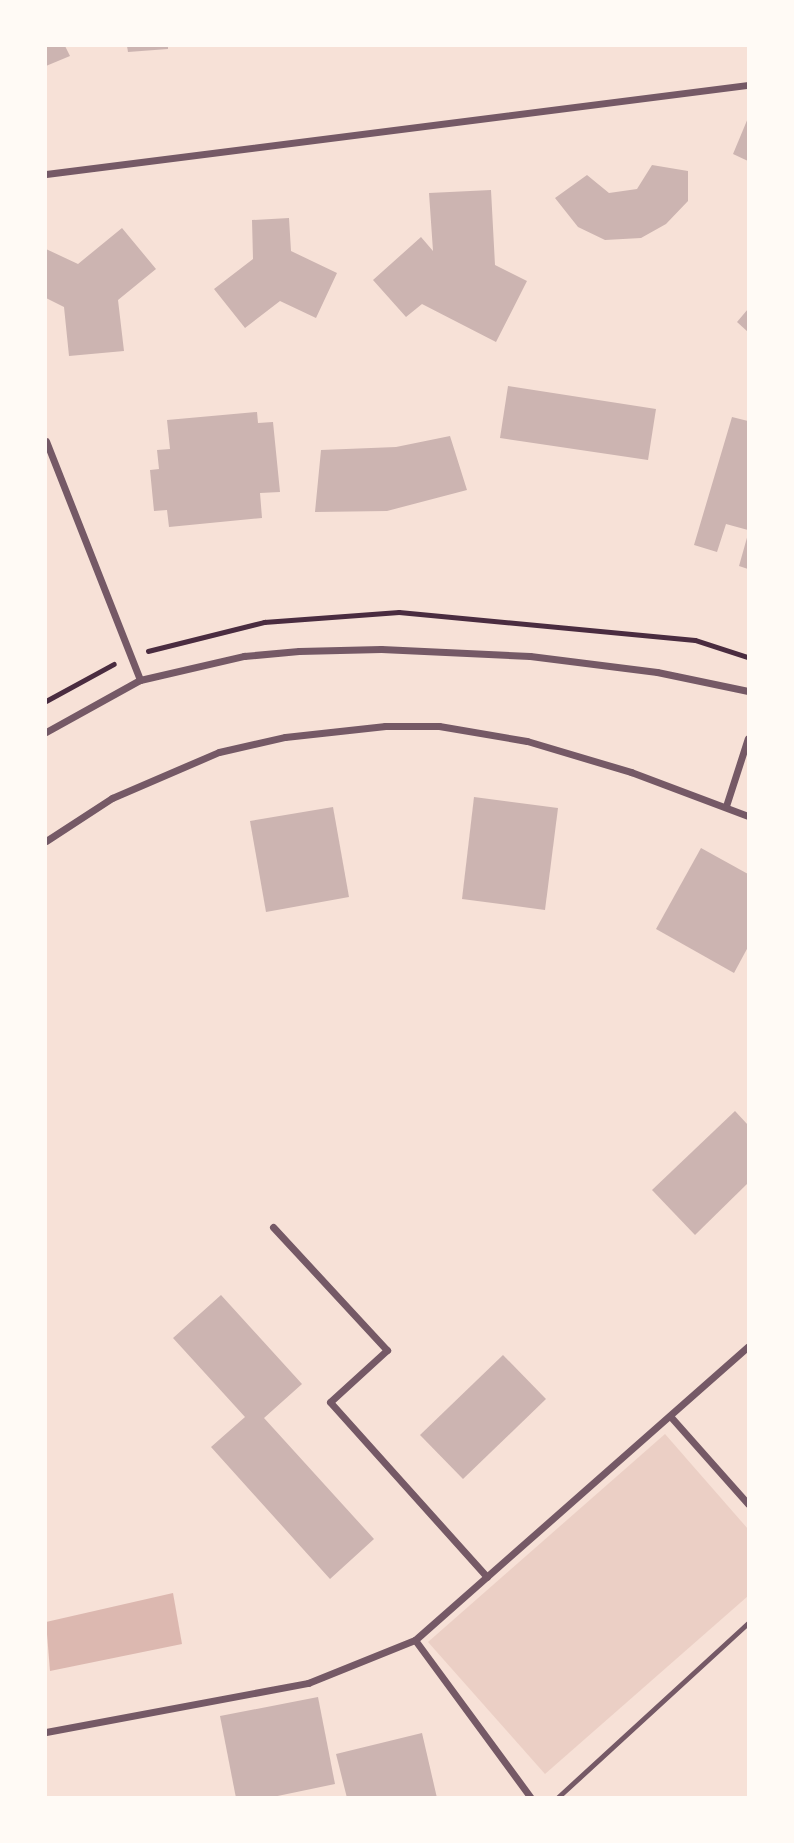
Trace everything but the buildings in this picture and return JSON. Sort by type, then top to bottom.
[{"type":"street","points":[[46,174],[748,85]]},
{"type":"street","points":[[46,441],[140,680]]},
{"type":"street","points":[[46,732],[140,680],[244,656],[381,649],[590,663],[748,691]]},
{"type":"street","points":[[46,841],[122,793],[219,752],[285,737],[385,726],[439,726],[527,741],[726,806],[748,816]]},
{"type":"street","points":[[726,806],[748,738]]},
{"type":"street","points":[[273,1227],[387,1350],[330,1402],[486,1577]]},
{"type":"street","points":[[46,1732],[308,1683],[415,1640],[748,1346]]},
{"type":"street","points":[[670,1416],[748,1504]]},
{"type":"street","points":[[415,1640],[531,1797]]},
{"type":"lane","points":[[556,1797],[748,1623]]},
{"type":"shaded area","points":[[665,1434],[748,1529],[748,1596],[545,1774],[428,1642]]},
{"type":"shaded area","points":[[173,1593],[182,1644],[50,1671],[46,1622]]}]
